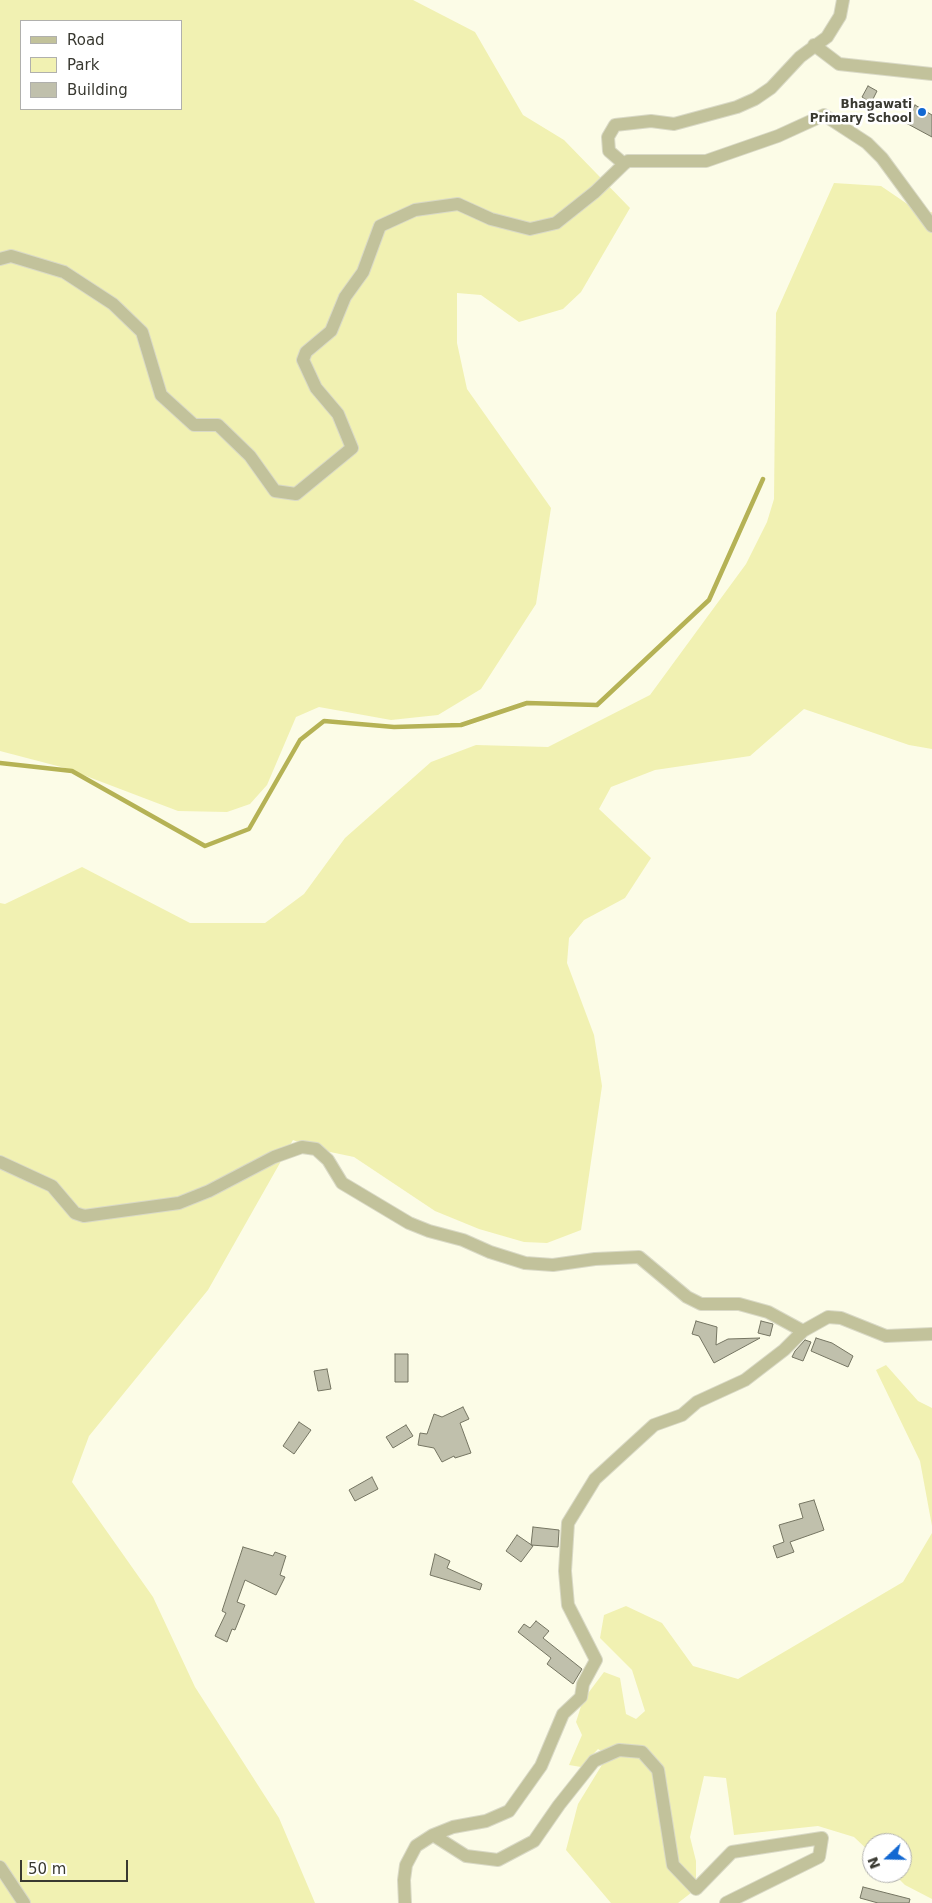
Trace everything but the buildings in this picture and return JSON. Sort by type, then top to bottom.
[{"type":"street","points":[[624,164],[608,151],[608,137],[615,125],[650,121],[674,124],[737,107],[771,88],[793,63],[827,36],[840,16],[844,0]]},
{"type":"street","points":[[814,45],[839,64],[932,74]]},
{"type":"street","points":[[0,259],[11,256],[64,272],[113,304],[142,332],[161,395],[194,425],[218,425],[250,456],[275,491],[296,494],[352,448],[338,414],[316,388],[302,360],[306,352],[331,330],[345,297],[363,272],[380,226],[415,210],[458,204],[491,219],[530,229],[556,223],[595,192],[628,161],[706,161],[778,136],[824,115],[867,143],[882,158],[932,226]]},
{"type":"street","points":[[0,1162],[52,1186],[75,1213],[84,1216],[179,1203],[209,1191],[274,1157],[302,1148],[316,1149],[328,1160],[342,1183],[409,1223],[422,1228],[463,1240],[490,1252],[525,1263],[554,1265],[595,1259],[639,1257],[687,1297],[701,1304],[739,1304],[768,1312],[803,1331]]},
{"type":"street","points":[[405,1903],[404,1880],[406,1865],[416,1846],[433,1835],[453,1827],[486,1821],[509,1811],[541,1766],[563,1714],[581,1697],[583,1684],[596,1660],[568,1605],[565,1571],[568,1523],[595,1479],[654,1425],[682,1415],[697,1402],[746,1380],[784,1350],[803,1331],[828,1317],[841,1318],[886,1336],[932,1334]]},
{"type":"street","points":[[433,1835],[466,1856],[498,1860],[534,1841],[559,1805],[594,1761],[619,1750],[642,1752],[658,1770],[673,1865],[696,1889],[732,1852],[822,1838],[819,1857],[726,1903]]},
{"type":"street","points":[[0,1867],[24,1903]]},
{"type":"green space","points":[[0,0],[413,0],[475,32],[523,115],[564,140],[630,208],[581,292],[563,309],[519,322],[481,295],[457,293],[457,343],[467,389],[551,508],[536,604],[481,689],[438,715],[391,720],[319,707],[296,717],[267,785],[250,804],[227,812],[178,811],[65,768],[0,751]]},
{"type":"green space","points":[[834,183],[881,186],[922,214],[932,212],[932,749],[909,745],[804,709],[750,756],[655,770],[611,787],[599,809],[651,858],[625,898],[584,920],[569,938],[567,963],[594,1035],[602,1086],[581,1230],[547,1243],[524,1242],[479,1229],[435,1211],[354,1157],[316,1149],[293,1140],[208,1290],[89,1436],[72,1482],[153,1597],[195,1687],[279,1818],[315,1903],[0,1903],[0,903],[5,904],[82,867],[190,923],[265,923],[304,894],[345,838],[431,762],[476,745],[548,747],[650,695],[746,564],[767,522],[774,499],[776,313]]},
{"type":"green space","points":[[886,1365],[918,1401],[932,1408],[932,1526],[920,1461],[876,1370]]},
{"type":"green space","points":[[932,1533],[932,1899],[903,1883],[912,1883],[912,1833],[862,1833],[862,1845],[854,1837],[818,1826],[734,1835],[726,1778],[704,1776],[690,1837],[696,1861],[696,1889],[678,1903],[611,1903],[566,1850],[578,1804],[608,1755],[598,1749],[581,1767],[569,1765],[582,1735],[576,1722],[583,1700],[604,1672],[620,1678],[626,1714],[636,1719],[645,1711],[632,1670],[600,1638],[604,1615],[626,1606],[662,1623],[693,1666],[738,1679],[903,1582]]},
{"type":"waterway","points":[[0,763],[72,771],[205,846],[249,829],[300,740],[324,721],[394,727],[461,725],[527,703],[597,705],[709,600],[763,479]]},
{"type":"place","name":"Bhagawati Primary School","points":[[922,112]]}]
